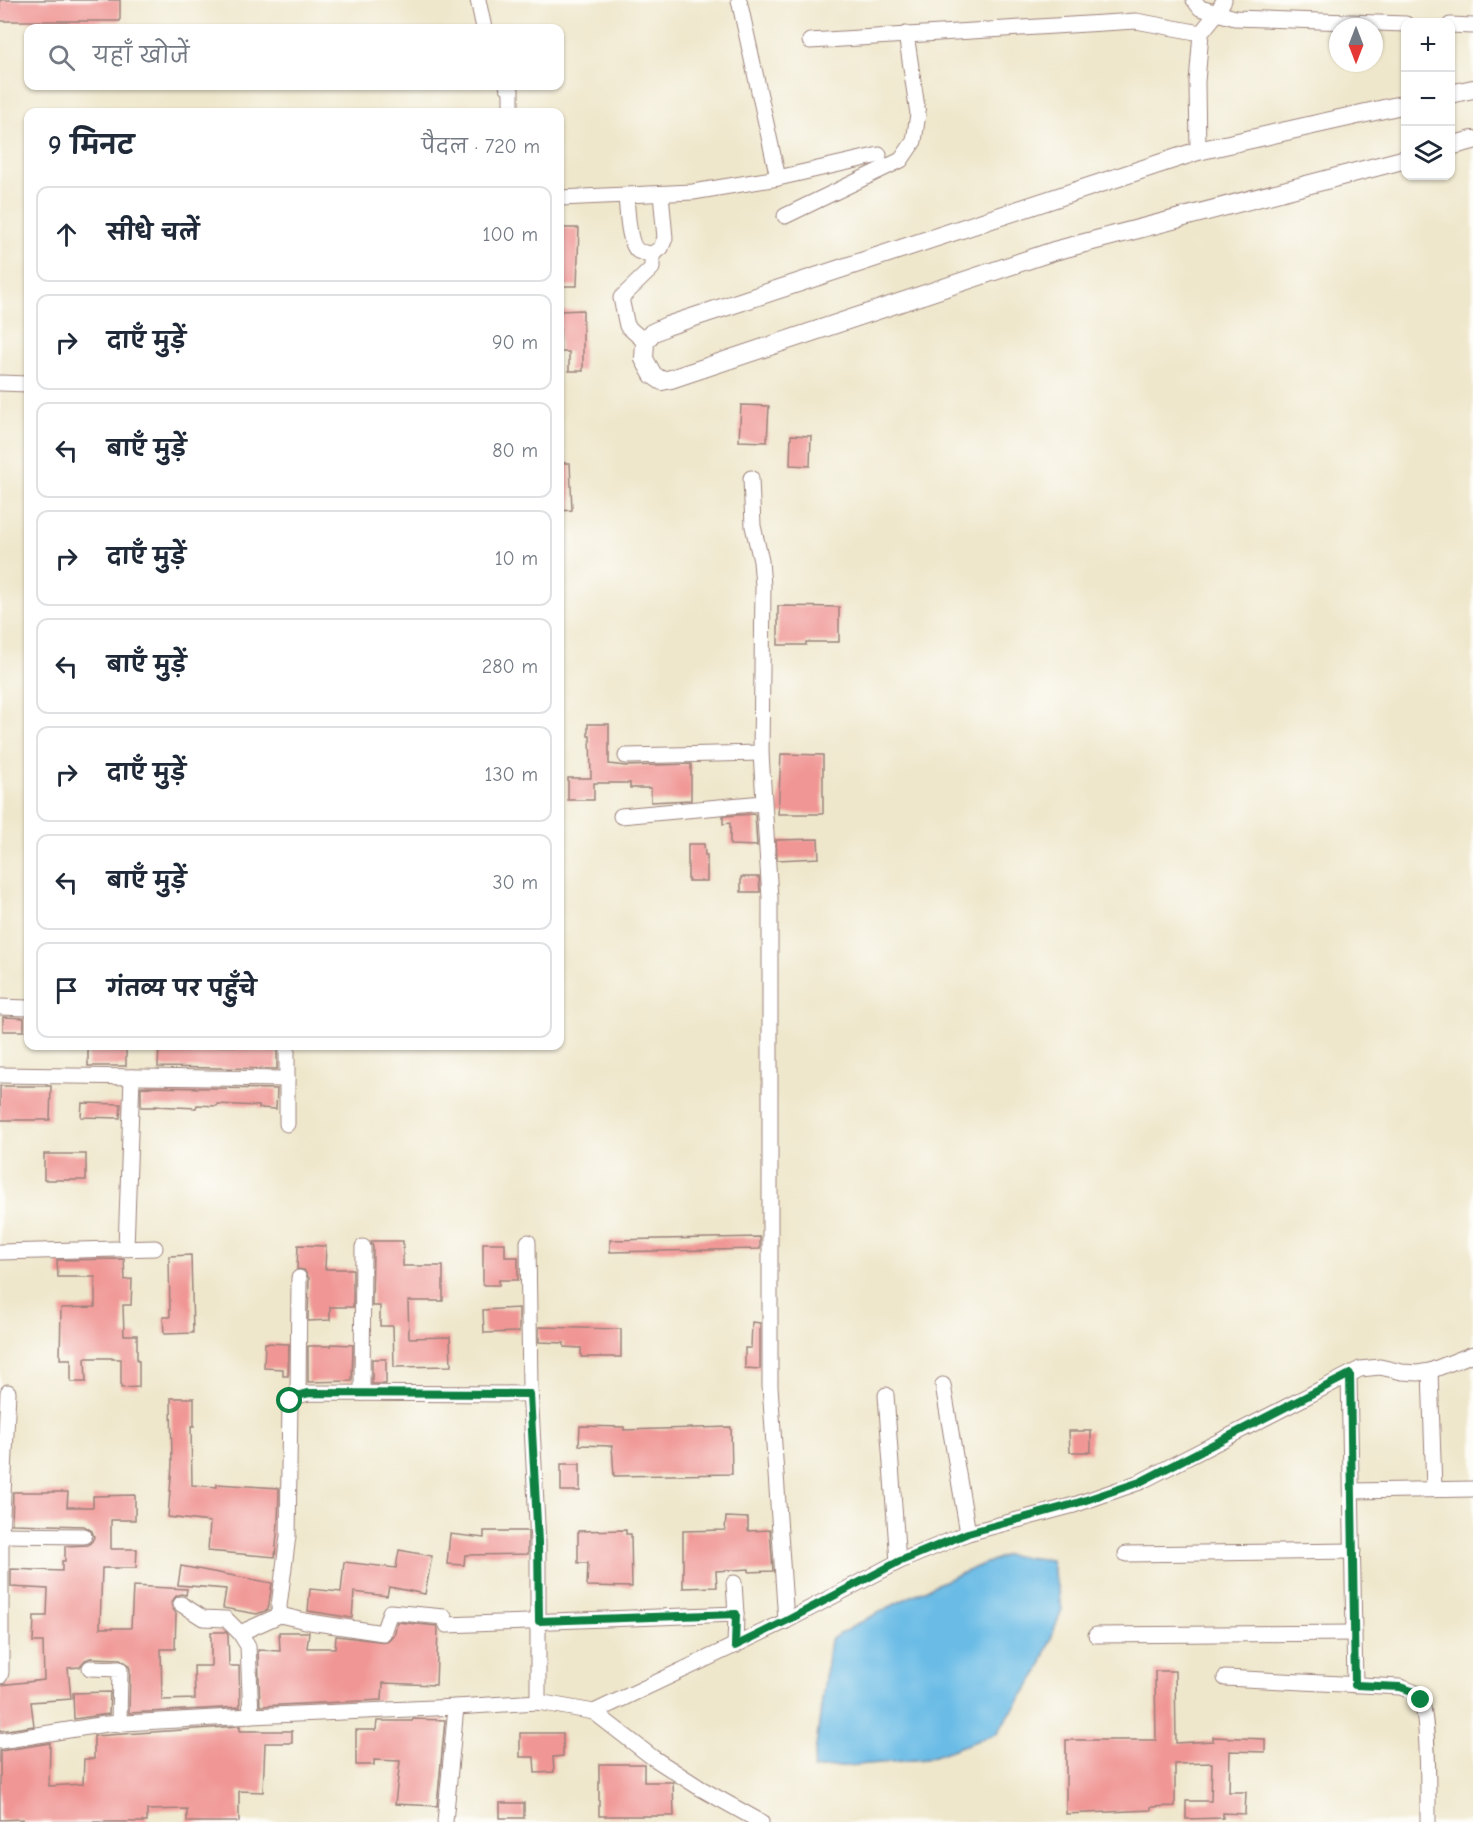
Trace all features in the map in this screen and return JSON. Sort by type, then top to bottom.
[{"type":"street","points":[[477,0],[483,24]]},
{"type":"street","points":[[739,0],[778,178]]},
{"type":"street","points":[[1194,0],[1200,8],[1220,7],[1235,18],[1401,24]]},
{"type":"street","points":[[1198,151],[1197,82],[1201,33],[1220,7]]},
{"type":"street","points":[[810,41],[1136,21],[1201,33]]},
{"type":"street","points":[[1455,25],[1473,26]]},
{"type":"street","points":[[785,216],[901,160],[914,141],[918,114],[906,34]]},
{"type":"street","points":[[1455,93],[1473,89]]},
{"type":"street","points":[[511,90],[511,108]]},
{"type":"street","points":[[1401,105],[1198,151],[667,326],[652,333],[645,342],[644,359],[653,375],[662,381],[671,379],[1054,251],[1401,160]]},
{"type":"street","points":[[1455,145],[1473,140]]},
{"type":"street","points":[[564,198],[693,192],[778,178],[879,155]]},
{"type":"street","points":[[626,195],[634,247],[639,252],[652,254],[661,248],[665,238],[661,194]]},
{"type":"street","points":[[645,342],[627,326],[621,298],[652,268],[652,254]]},
{"type":"street","points":[[0,383],[24,384]]},
{"type":"street","points":[[751,478],[753,525],[761,561],[763,586],[761,753],[770,898],[770,1386],[786,1621]]},
{"type":"street","points":[[626,756],[761,753]]},
{"type":"street","points":[[621,816],[763,803]]},
{"type":"street","points":[[0,1008],[24,1008]]},
{"type":"street","points":[[287,1050],[287,1124]]},
{"type":"street","points":[[0,1075],[287,1079]]},
{"type":"street","points":[[126,1248],[132,1077]]},
{"type":"street","points":[[528,1242],[530,1394],[538,1542],[538,1702]]},
{"type":"street","points":[[362,1393],[363,1247]]},
{"type":"street","points":[[0,1252],[155,1248]]},
{"type":"street","points":[[298,1278],[298,1396]]},
{"type":"street","points":[[594,1712],[786,1621],[898,1562],[968,1533],[1074,1504],[1140,1482],[1360,1369],[1380,1367],[1418,1373],[1430,1371],[1473,1354]]},
{"type":"street","points":[[1430,1371],[1434,1489]]},
{"type":"street","points":[[1350,1374],[1355,1685]]},
{"type":"street","points":[[943,1385],[968,1533]]},
{"type":"street","points":[[0,1676],[1,1535],[8,1392]]},
{"type":"street","points":[[280,1615],[279,1606],[288,1536],[290,1401],[293,1397],[309,1393],[530,1394]]},
{"type":"street","points":[[886,1395],[898,1562]]},
{"type":"street","points":[[1352,1491],[1473,1489]]},
{"type":"street","points":[[1,1535],[84,1536]]},
{"type":"street","points":[[1126,1554],[1353,1551]]},
{"type":"street","points":[[734,1583],[735,1646]]},
{"type":"street","points":[[181,1604],[203,1618],[226,1619],[240,1633],[248,1646],[251,1716]]},
{"type":"street","points":[[240,1633],[280,1615],[383,1633],[390,1612],[444,1617],[447,1625],[736,1614]]},
{"type":"street","points":[[1096,1635],[1354,1633]]},
{"type":"street","points":[[90,1668],[120,1669],[119,1724]]},
{"type":"street","points":[[1225,1678],[1400,1687],[1415,1692],[1421,1700],[1425,1719],[1428,1822]]},
{"type":"street","points":[[0,1741],[119,1724],[538,1702],[594,1712],[652,1757],[700,1788],[760,1822]]},
{"type":"street","points":[[446,1822],[456,1707]]},
{"type":"water","points":[[1006,1555],[1051,1560],[1062,1609],[1038,1673],[996,1734],[926,1759],[813,1769],[830,1640],[916,1594]]},
{"type":"building","points":[[0,0],[120,0],[120,21],[0,21]]},
{"type":"building","points":[[564,228],[579,228],[577,286],[564,286]]},
{"type":"building","points":[[583,310],[583,371],[569,371],[569,352],[564,352],[564,311]]},
{"type":"building","points":[[741,405],[769,406],[767,442],[739,441]]},
{"type":"building","points":[[791,435],[811,436],[810,466],[790,465]]},
{"type":"building","points":[[564,463],[570,463],[572,510],[564,511]]},
{"type":"building","points":[[778,606],[839,607],[839,642],[778,645]]},
{"type":"building","points":[[588,724],[609,724],[609,764],[626,766],[691,764],[691,800],[651,802],[651,788],[630,788],[630,783],[594,783],[594,800],[568,800],[568,778],[591,778]]},
{"type":"building","points":[[781,754],[823,755],[823,814],[778,814]]},
{"type":"building","points":[[755,814],[757,846],[730,845],[730,823],[723,824],[723,816]]},
{"type":"building","points":[[818,839],[819,858],[777,860],[776,840]]},
{"type":"building","points":[[688,844],[704,844],[705,855],[707,855],[707,881],[688,881]]},
{"type":"building","points":[[741,877],[759,877],[760,892],[741,892]]},
{"type":"building","points":[[3,1017],[24,1018],[24,1031],[3,1031]]},
{"type":"building","points":[[88,1050],[126,1050],[126,1066],[88,1066]]},
{"type":"building","points":[[159,1050],[277,1050],[277,1069],[158,1067]]},
{"type":"building","points":[[0,1086],[51,1086],[50,1120],[0,1120]]},
{"type":"building","points":[[141,1087],[277,1089],[276,1109],[217,1104],[217,1106],[197,1105],[196,1108],[141,1107]]},
{"type":"building","points":[[82,1103],[121,1104],[120,1118],[81,1117]]},
{"type":"building","points":[[44,1154],[86,1154],[86,1180],[44,1180]]},
{"type":"building","points":[[760,1237],[760,1249],[610,1252],[610,1240]]},
{"type":"building","points":[[371,1241],[403,1241],[403,1266],[443,1266],[443,1301],[408,1301],[409,1338],[450,1337],[451,1366],[394,1367],[393,1326],[380,1326],[380,1306],[372,1306],[373,1247]]},
{"type":"building","points":[[483,1243],[505,1243],[505,1257],[518,1257],[518,1280],[499,1280],[499,1285],[483,1285]]},
{"type":"building","points":[[298,1245],[326,1246],[325,1269],[353,1269],[353,1307],[330,1307],[330,1320],[308,1321],[309,1278],[304,1270],[297,1269]]},
{"type":"building","points":[[191,1255],[193,1333],[164,1334],[163,1317],[170,1317],[169,1256]]},
{"type":"building","points":[[124,1259],[125,1280],[132,1279],[131,1305],[123,1305],[124,1335],[137,1335],[139,1387],[121,1388],[121,1359],[112,1358],[85,1358],[86,1382],[71,1382],[71,1359],[60,1359],[61,1308],[95,1307],[95,1277],[58,1277],[57,1260]]},
{"type":"building","points":[[519,1308],[519,1332],[484,1333],[483,1310]]},
{"type":"building","points":[[752,1322],[760,1323],[760,1369],[745,1368],[745,1348],[751,1348]]},
{"type":"building","points":[[539,1327],[621,1329],[621,1357],[581,1357],[581,1348],[564,1347],[564,1343],[539,1342]]},
{"type":"building","points":[[265,1343],[289,1344],[288,1376],[283,1376],[283,1369],[264,1368]]},
{"type":"building","points":[[331,1344],[353,1345],[352,1381],[308,1382],[308,1346],[331,1346]]},
{"type":"building","points":[[372,1359],[386,1359],[386,1384],[372,1384]]},
{"type":"building","points":[[171,1398],[194,1398],[194,1426],[191,1426],[192,1485],[217,1487],[217,1484],[279,1488],[275,1557],[208,1551],[210,1522],[168,1517],[172,1465]]},
{"type":"building","points":[[580,1426],[624,1427],[624,1430],[731,1427],[732,1474],[614,1476],[612,1446],[579,1445]]},
{"type":"building","points":[[1069,1431],[1091,1431],[1091,1452],[1070,1452]]},
{"type":"building","points":[[561,1464],[580,1464],[580,1491],[561,1491]]},
{"type":"building","points":[[13,1492],[68,1492],[67,1507],[93,1507],[93,1496],[135,1495],[135,1520],[111,1520],[111,1549],[137,1549],[136,1568],[102,1568],[100,1628],[131,1628],[133,1586],[187,1589],[186,1595],[176,1596],[171,1603],[176,1613],[175,1649],[161,1649],[162,1700],[195,1699],[194,1666],[211,1666],[211,1632],[226,1632],[229,1666],[239,1666],[240,1707],[129,1713],[130,1669],[128,1664],[120,1659],[90,1658],[85,1660],[80,1667],[68,1668],[71,1699],[31,1702],[34,1726],[0,1731],[0,1685],[44,1680],[43,1642],[33,1642],[34,1616],[47,1616],[48,1589],[11,1587],[11,1569],[62,1571],[65,1546],[88,1545],[94,1537],[92,1531],[84,1526],[12,1524]]},
{"type":"building","points":[[726,1517],[748,1518],[748,1531],[770,1530],[773,1571],[749,1572],[749,1569],[716,1571],[717,1587],[683,1588],[683,1531],[725,1530]]},
{"type":"building","points":[[626,1530],[626,1534],[631,1534],[632,1587],[587,1586],[588,1563],[578,1563],[578,1531]]},
{"type":"building","points":[[484,1531],[528,1531],[528,1554],[465,1555],[464,1565],[447,1564],[450,1534],[484,1538]]},
{"type":"building","points":[[399,1550],[432,1556],[425,1594],[389,1587],[387,1596],[354,1592],[352,1618],[308,1611],[310,1589],[341,1592],[344,1562],[396,1568]]},
{"type":"building","points":[[181,1566],[272,1583],[268,1610],[257,1614],[223,1608],[226,1589],[178,1585]]},
{"type":"building","points":[[397,1622],[437,1626],[436,1685],[383,1683],[382,1700],[260,1706],[258,1650],[280,1651],[279,1632],[309,1632],[307,1648],[335,1648],[336,1636],[387,1642],[395,1633]]},
{"type":"building","points":[[1155,1671],[1175,1671],[1176,1743],[1213,1741],[1213,1737],[1265,1739],[1265,1752],[1230,1751],[1229,1792],[1246,1792],[1245,1814],[1223,1813],[1223,1818],[1186,1819],[1186,1801],[1211,1801],[1212,1763],[1175,1764],[1175,1806],[1151,1807],[1151,1810],[1066,1814],[1066,1740],[1156,1740]]},
{"type":"building","points":[[110,1692],[109,1714],[74,1719],[73,1693]]},
{"type":"building","points":[[413,1719],[445,1720],[437,1806],[395,1804],[400,1761],[374,1760],[374,1765],[356,1765],[356,1730],[376,1730],[377,1721],[412,1721]]},
{"type":"building","points":[[240,1726],[240,1731],[292,1731],[292,1743],[265,1743],[263,1792],[239,1791],[239,1822],[187,1822],[187,1809],[147,1810],[147,1822],[0,1820],[0,1751],[50,1743],[49,1786],[83,1784],[84,1759],[94,1759],[94,1736]]},
{"type":"building","points":[[520,1733],[563,1733],[563,1756],[553,1757],[554,1772],[535,1773],[534,1757],[520,1757]]},
{"type":"building","points":[[599,1764],[644,1764],[644,1782],[673,1782],[674,1816],[599,1816]]},
{"type":"building","points":[[500,1803],[524,1803],[524,1818],[500,1818]]},
{"type":"route","points":[[290,1401],[293,1397],[309,1393],[530,1394],[538,1542],[539,1621],[736,1614],[735,1646],[898,1562],[968,1533],[1074,1504],[1140,1482],[1350,1374],[1355,1685],[1400,1687],[1415,1692],[1421,1700]]}]
